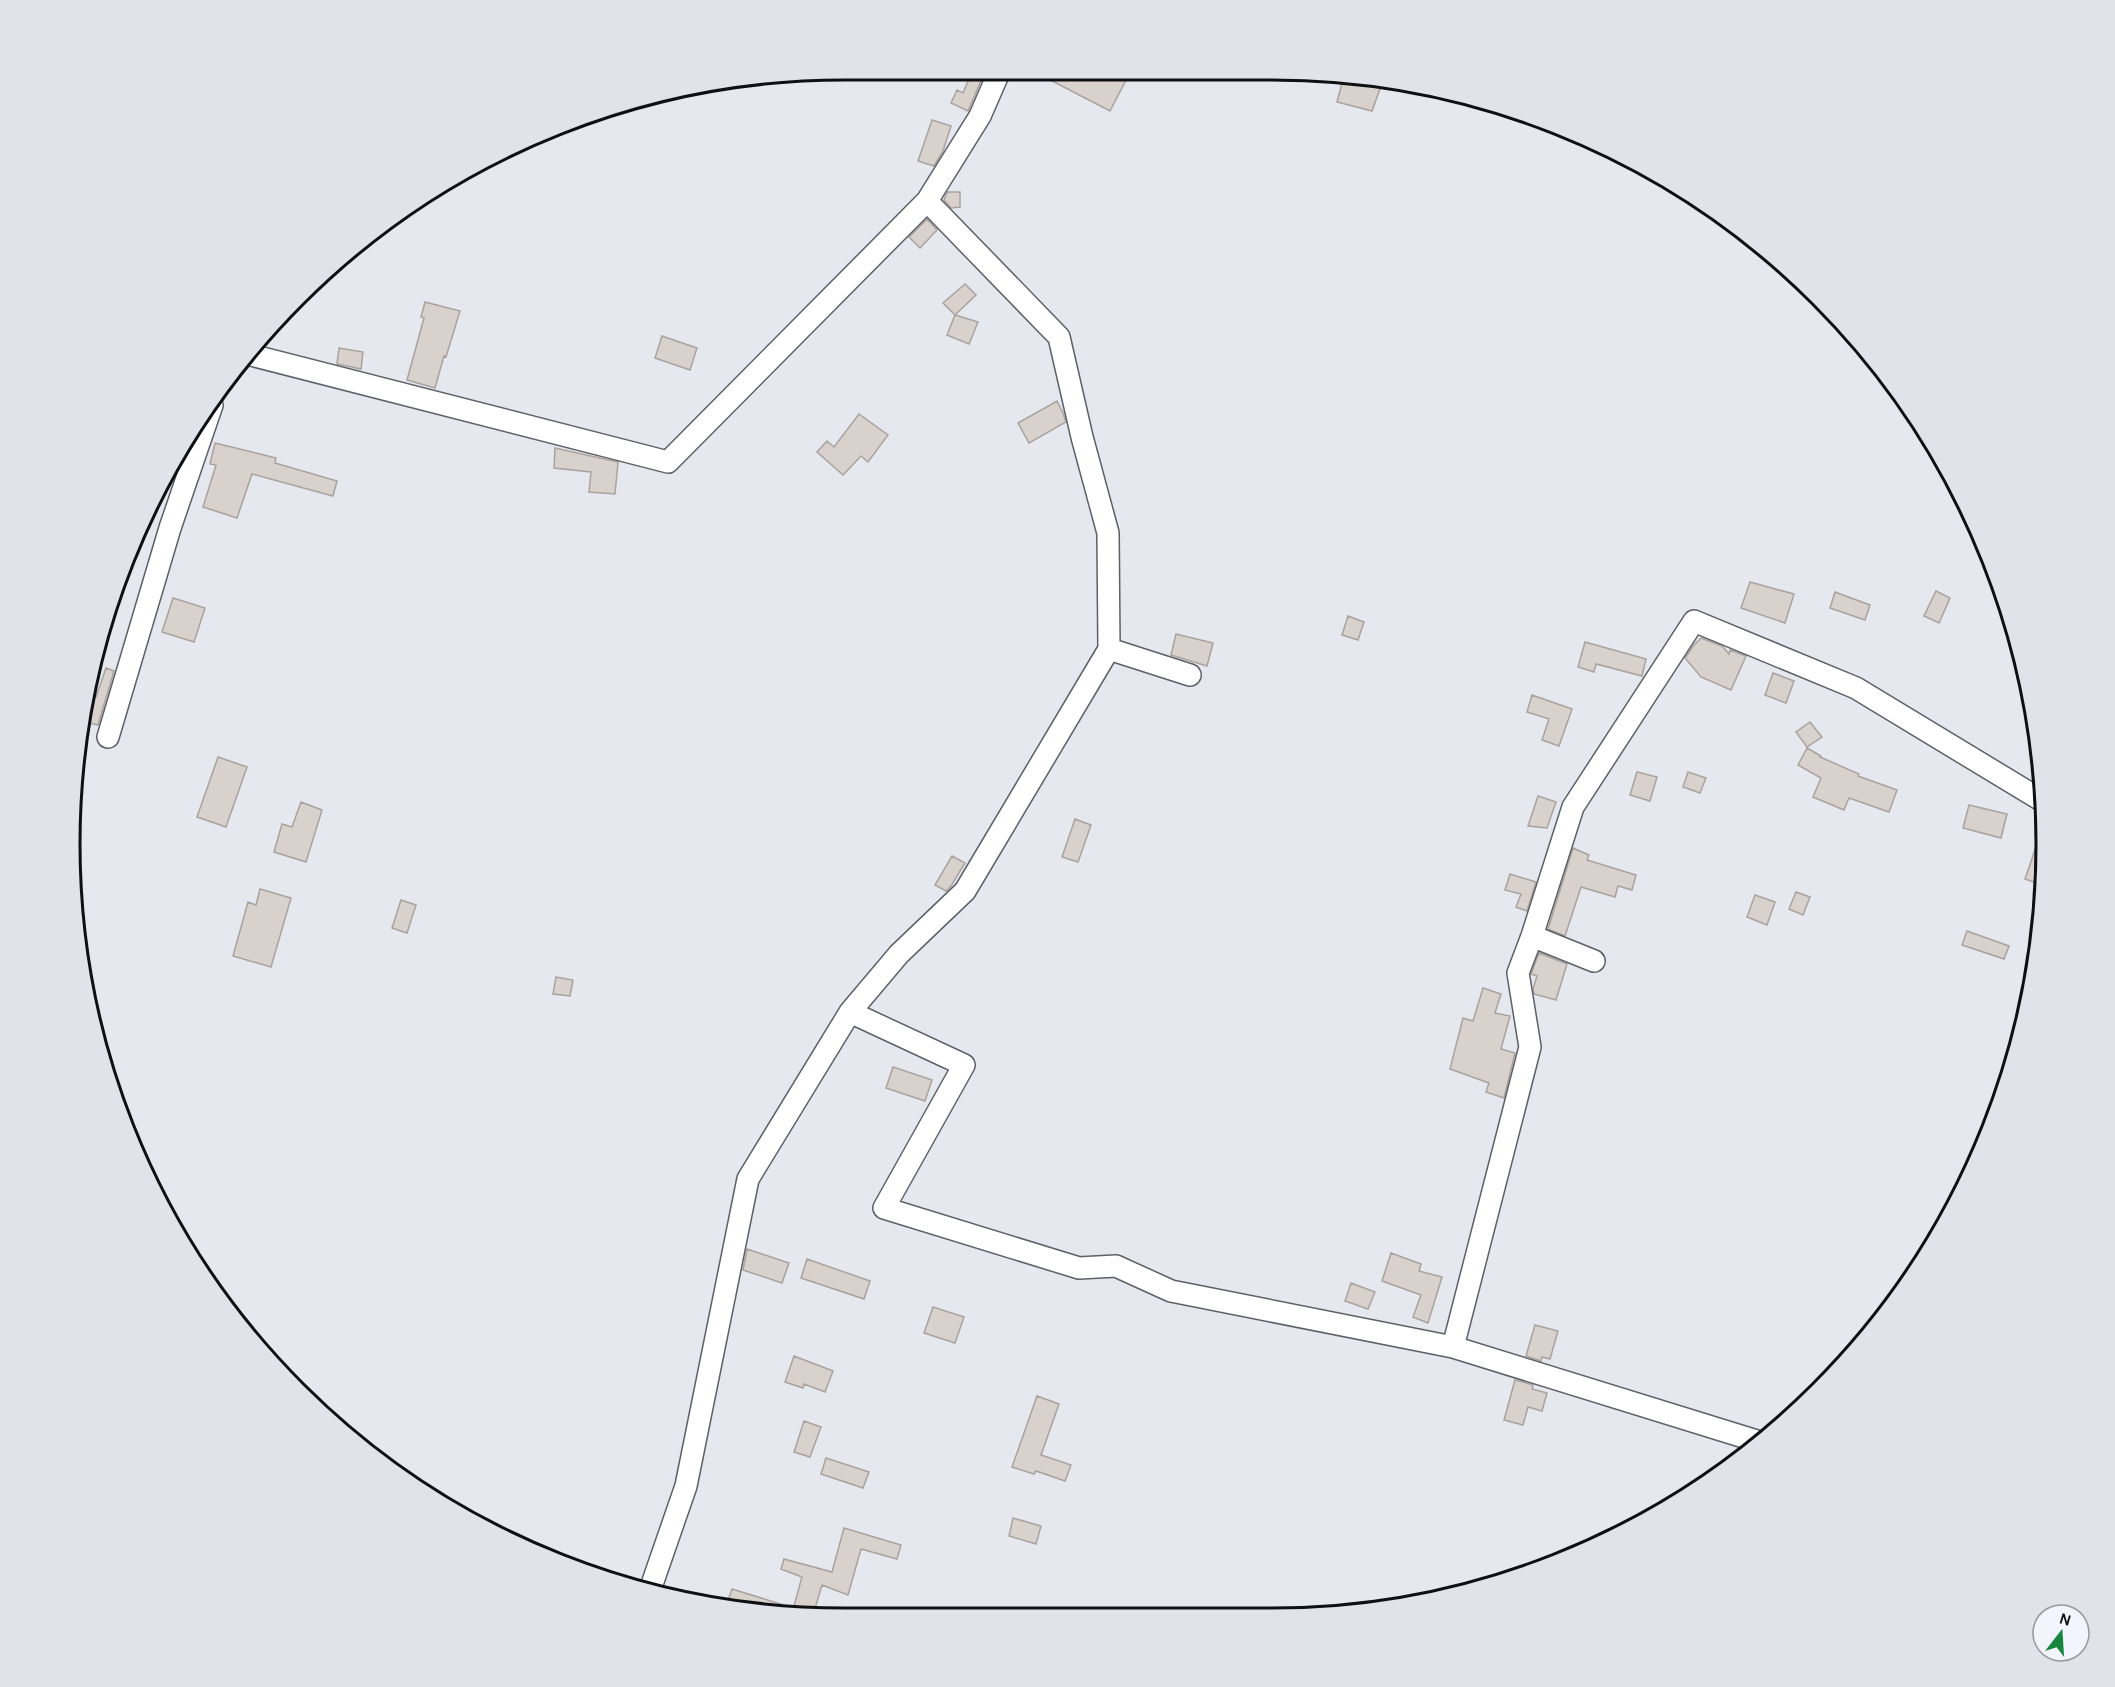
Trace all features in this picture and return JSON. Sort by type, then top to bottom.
[{"type":"street","points":[[255,356],[668,462],[927,201],[980,116],[996,80]]},
{"type":"street","points":[[653,1583],[686,1486],[748,1179],[850,1012],[899,954],[965,891],[1109,649],[1108,533],[1082,437],[1059,337],[927,201]]},
{"type":"street","points":[[108,737],[170,528],[206,422]]},
{"type":"street","points":[[1453,1347],[1530,1047],[1518,973],[1573,807],[1694,621],[1856,688],[2034,796]]},
{"type":"street","points":[[1109,649],[1190,675]]},
{"type":"street","points":[[1532,936],[1594,961]]},
{"type":"street","points":[[850,1012],[964,1065],[884,1208],[1079,1268],[1116,1266],[1171,1291],[1453,1347],[1750,1439]]},
{"type":"building","points":[[968,80],[981,80],[968,111],[951,103],[957,90],[963,93]]},
{"type":"building","points":[[1050,80],[1126,80],[1110,111]]},
{"type":"building","points":[[1342,83],[1380,88],[1372,111],[1337,102]]},
{"type":"building","points":[[932,120],[951,126],[943,151],[934,166],[918,161]]},
{"type":"building","points":[[947,192],[960,192],[960,207],[951,208],[944,200]]},
{"type":"building","points":[[927,219],[937,230],[920,248],[909,237]]},
{"type":"building","points":[[965,284],[976,295],[955,315],[943,303]]},
{"type":"building","points":[[425,302],[460,311],[435,388],[407,380],[424,318],[421,317]]},
{"type":"building","points":[[955,315],[978,322],[969,344],[947,335]]},
{"type":"building","points":[[662,336],[697,348],[690,370],[655,358]]},
{"type":"building","points":[[339,348],[363,352],[361,369],[337,364]]},
{"type":"building","points":[[1057,401],[1066,422],[1029,443],[1018,423]]},
{"type":"building","points":[[859,414],[888,435],[868,462],[861,456],[843,475],[817,452],[827,441],[834,447]]},
{"type":"building","points":[[215,443],[276,458],[275,463],[337,481],[333,496],[252,474],[237,518],[203,507],[216,465],[210,464]]},
{"type":"building","points":[[555,448],[618,462],[615,494],[589,492],[591,472],[554,468]]},
{"type":"building","points":[[1750,582],[1794,594],[1785,623],[1741,608]]},
{"type":"building","points":[[1936,591],[1950,598],[1939,623],[1924,616]]},
{"type":"building","points":[[1835,592],[1870,605],[1865,620],[1830,608]]},
{"type":"building","points":[[173,598],[205,608],[194,642],[162,632]]},
{"type":"building","points":[[1348,616],[1364,622],[1358,640],[1342,635]]},
{"type":"building","points":[[1176,634],[1213,643],[1207,666],[1171,655]]},
{"type":"building","points":[[1701,638],[1722,646],[1729,654],[1730,650],[1746,656],[1731,690],[1701,677],[1685,658]]},
{"type":"building","points":[[1585,642],[1646,659],[1642,676],[1596,664],[1594,672],[1578,667]]},
{"type":"building","points":[[106,668],[114,671],[98,725],[89,723],[94,696],[96,697]]},
{"type":"building","points":[[1773,673],[1794,681],[1786,703],[1765,695]]},
{"type":"building","points":[[1532,695],[1572,709],[1559,746],[1542,740],[1549,719],[1527,712]]},
{"type":"building","points":[[1810,722],[1822,737],[1807,747],[1796,732]]},
{"type":"building","points":[[1807,748],[1820,757],[1859,774],[1858,776],[1897,790],[1889,812],[1849,798],[1844,810],[1813,797],[1821,778],[1798,765]]},
{"type":"building","points":[[218,757],[247,767],[226,827],[197,817]]},
{"type":"building","points":[[1637,772],[1657,777],[1650,801],[1630,795]]},
{"type":"building","points":[[1688,772],[1706,778],[1700,793],[1683,787]]},
{"type":"building","points":[[1538,796],[1556,802],[1547,828],[1528,826]]},
{"type":"building","points":[[301,802],[322,810],[306,862],[274,852],[282,824],[292,827]]},
{"type":"building","points":[[1969,805],[2007,814],[2001,838],[1963,828]]},
{"type":"building","points":[[1075,819],[1091,825],[1078,862],[1062,857]]},
{"type":"building","points":[[2036,847],[2034,882],[2025,879]]},
{"type":"building","points":[[1573,848],[1589,855],[1587,860],[1636,875],[1632,890],[1618,886],[1615,897],[1581,887],[1565,936],[1548,929]]},
{"type":"building","points":[[952,856],[965,863],[946,891],[935,885]]},
{"type":"building","points":[[1510,874],[1536,882],[1527,911],[1516,907],[1521,894],[1505,890]]},
{"type":"building","points":[[260,889],[291,898],[271,967],[233,956],[248,902],[256,905]]},
{"type":"building","points":[[1796,892],[1810,897],[1803,915],[1789,909]]},
{"type":"building","points":[[1755,895],[1775,902],[1767,925],[1747,917]]},
{"type":"building","points":[[401,900],[416,905],[407,933],[392,928]]},
{"type":"building","points":[[1967,931],[2009,946],[2004,959],[1962,945]]},
{"type":"building","points":[[1539,953],[1567,964],[1556,1000],[1534,994],[1533,989],[1537,976],[1531,974]]},
{"type":"building","points":[[556,977],[573,980],[570,996],[553,994]]},
{"type":"building","points":[[1483,988],[1501,994],[1495,1013],[1510,1016],[1501,1049],[1515,1053],[1504,1098],[1486,1092],[1489,1083],[1450,1069],[1463,1018],[1473,1021]]},
{"type":"building","points":[[893,1067],[932,1080],[925,1101],[886,1088]]},
{"type":"building","points":[[747,1249],[789,1263],[782,1283],[743,1270]]},
{"type":"building","points":[[1391,1253],[1421,1264],[1419,1271],[1442,1277],[1428,1323],[1413,1317],[1421,1295],[1382,1281]]},
{"type":"building","points":[[807,1259],[870,1281],[864,1299],[801,1278]]},
{"type":"building","points":[[1351,1283],[1375,1292],[1368,1309],[1345,1301]]},
{"type":"building","points":[[933,1307],[964,1317],[955,1343],[924,1333]]},
{"type":"building","points":[[1535,1325],[1558,1331],[1550,1359],[1542,1357],[1541,1361],[1526,1356]]},
{"type":"building","points":[[794,1356],[833,1371],[825,1392],[804,1384],[803,1388],[785,1382]]},
{"type":"building","points":[[1515,1380],[1533,1385],[1532,1389],[1547,1393],[1542,1411],[1528,1407],[1523,1425],[1504,1420]]},
{"type":"building","points":[[1037,1396],[1059,1404],[1041,1455],[1071,1465],[1065,1481],[1036,1471],[1034,1474],[1012,1467]]},
{"type":"building","points":[[804,1421],[821,1427],[810,1457],[794,1452]]},
{"type":"building","points":[[826,1458],[869,1472],[863,1488],[821,1474]]},
{"type":"building","points":[[1013,1518],[1041,1526],[1036,1544],[1009,1536]]},
{"type":"building","points":[[844,1528],[901,1545],[897,1559],[861,1549],[848,1595],[822,1585],[815,1607],[794,1606],[802,1577],[781,1569],[784,1559],[832,1572]]},
{"type":"building","points":[[732,1589],[784,1605],[744,1601],[729,1599]]}]
